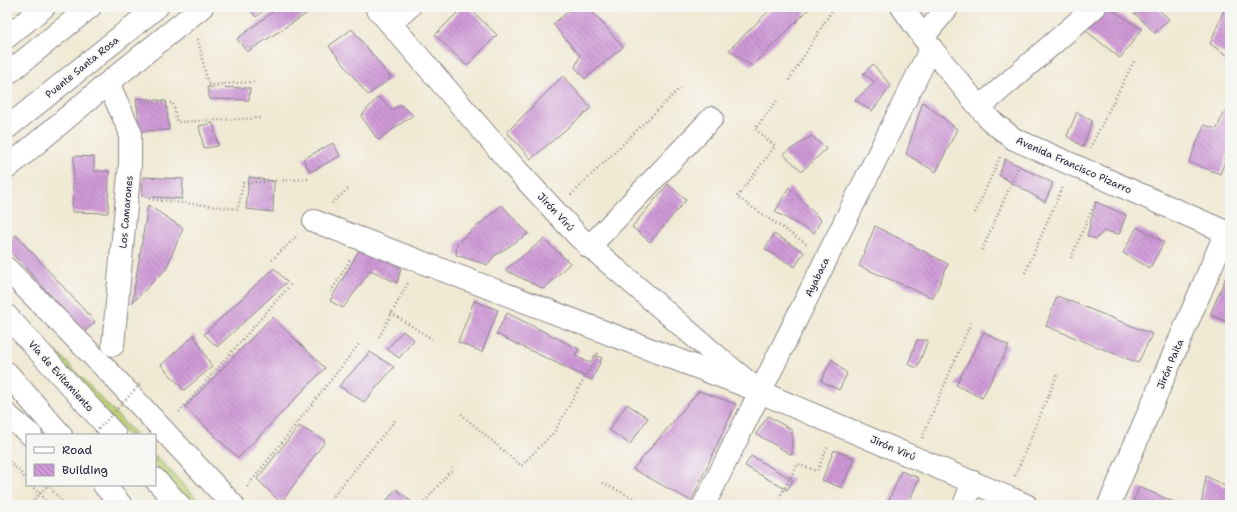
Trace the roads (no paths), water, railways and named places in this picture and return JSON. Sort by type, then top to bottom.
[{"type":"main road","points":[[7,37],[44,7]]},
{"type":"main road","points":[[7,74],[90,7]]},
{"type":"main road","name":"Puente Santa Rosa","points":[[7,128],[157,7]]},
{"type":"main road","points":[[383,15],[409,7]]},
{"type":"main road","name":"Avenida Francisco Pizarro","points":[[902,7],[927,43],[990,120],[1014,139],[1105,179],[1229,230]]},
{"type":"main road","name":"Ayabaca","points":[[704,505],[827,257],[927,43],[948,7]]},
{"type":"main road","points":[[980,107],[1095,7]]},
{"type":"main road","points":[[7,168],[113,92],[197,11]]},
{"type":"main road","name":"Jirón Virú","points":[[383,15],[513,166],[589,247],[760,392]]},
{"type":"main road","name":"Los Camarones","points":[[113,92],[130,131],[130,164],[113,345]]},
{"type":"main road","points":[[589,247],[712,118]]},
{"type":"main road","name":"Jirón Virú","points":[[314,221],[760,392],[1026,505]]},
{"type":"main road","name":"Jirón Paita","points":[[1109,505],[1229,230]]},
{"type":"main road","points":[[7,269],[109,372],[239,498]]},
{"type":"main road","name":"Vía de Evitamiento","points":[[7,316],[114,434]]},
{"type":"main road","points":[[7,373],[60,434]]},
{"type":"main road","points":[[7,415],[30,434]]},
{"type":"main road","points":[[156,480],[179,505]]},
{"type":"main road","points":[[964,505],[973,482]]},
{"type":"main road","points":[[97,486],[119,503]]},
{"type":"main road","points":[[105,486],[119,503]]}]
